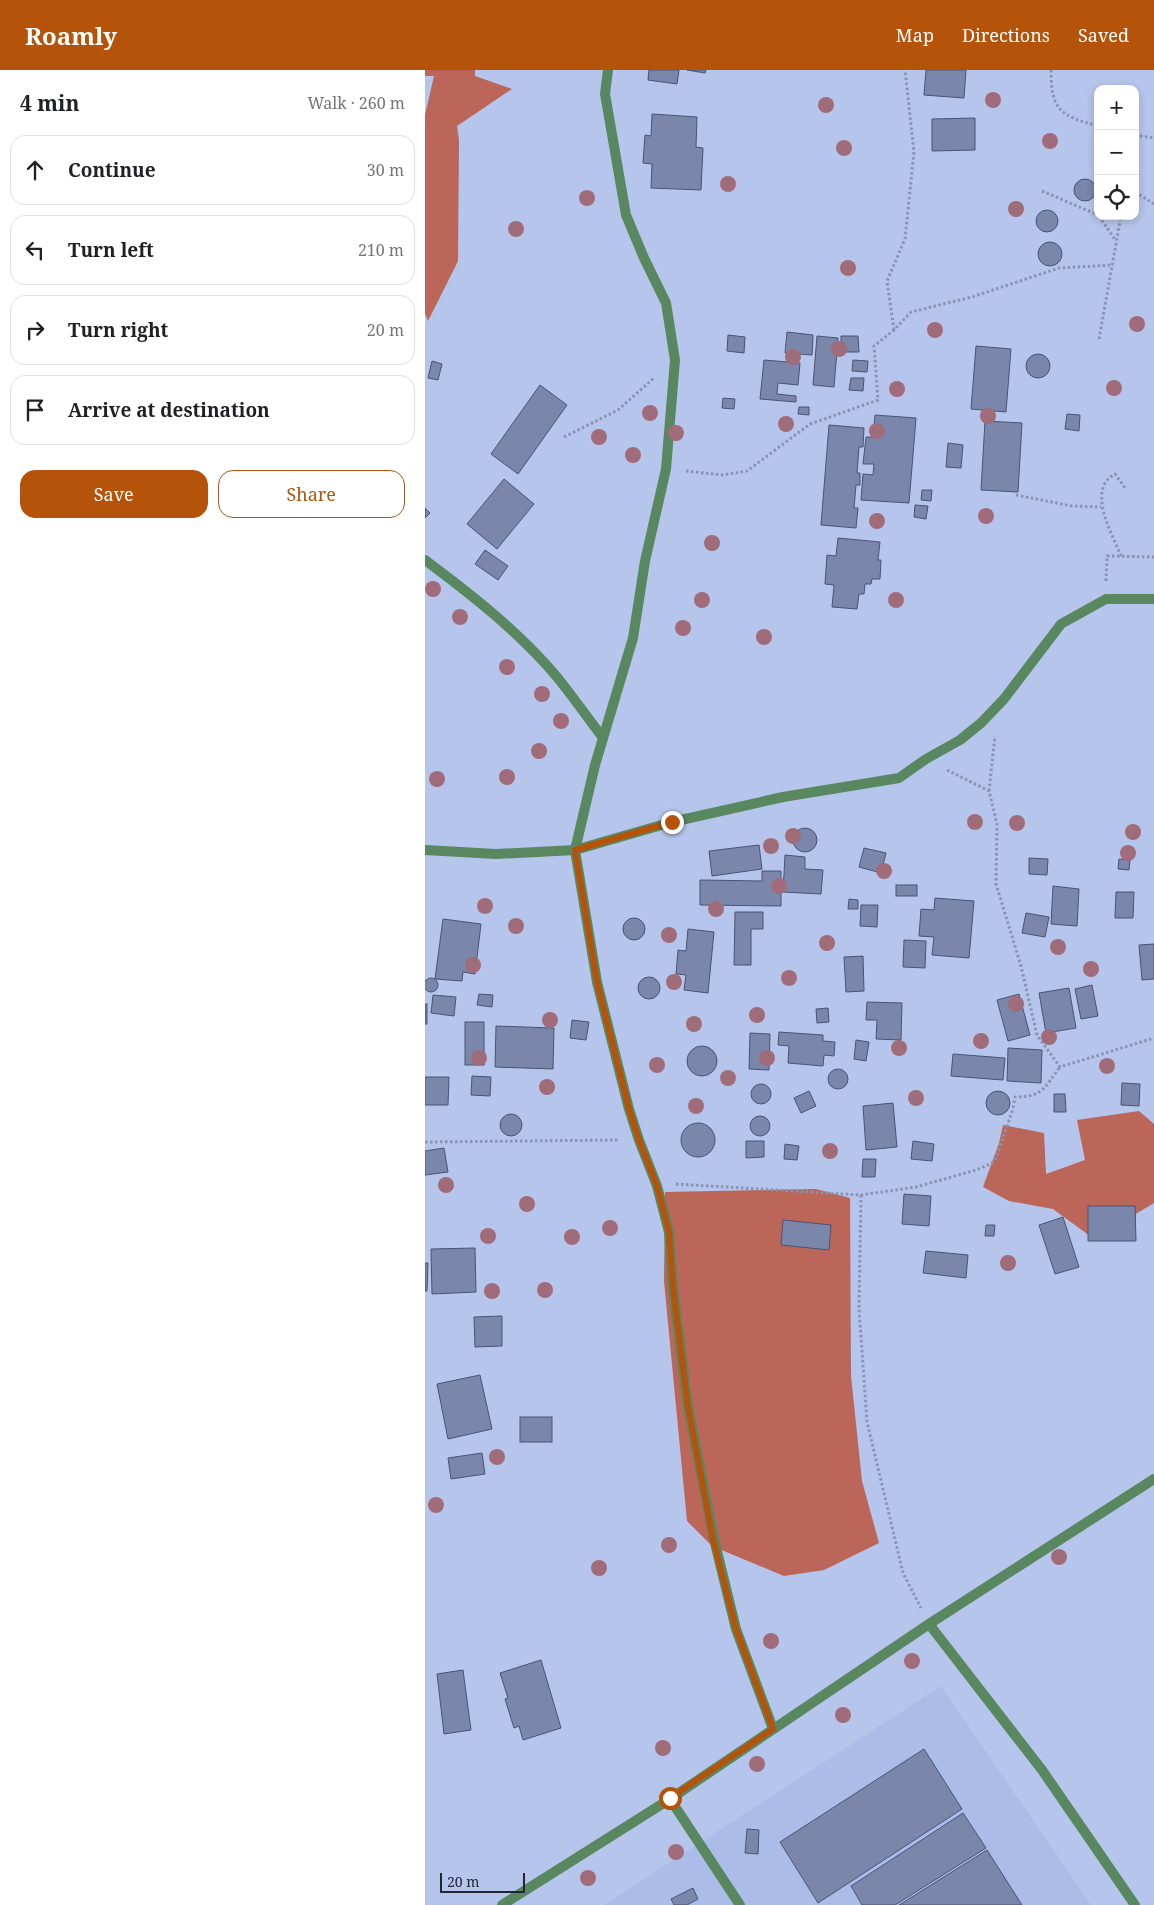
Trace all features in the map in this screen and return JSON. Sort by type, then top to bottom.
[{"type":"street","points":[[608,70],[605,94],[626,215],[644,258],[667,303],[675,360],[665,469],[645,561],[633,638],[603,738],[575,850],[597,982],[629,1109],[657,1186],[669,1232],[673,1288],[688,1407],[713,1539],[736,1629],[773,1729]]},
{"type":"street","points":[[425,560],[475,597],[525,643],[556,676],[603,738]]},
{"type":"street","points":[[425,850],[495,854],[575,850],[672,822],[783,797],[899,778],[960,740],[1004,700],[1061,624],[1106,599],[1154,599]]},
{"type":"street","points":[[502,1905],[670,1798],[929,1624],[1154,1478]]},
{"type":"street","points":[[929,1624],[1042,1770],[1135,1905]]},
{"type":"street","points":[[670,1798],[740,1905]]},
{"type":"path","points":[[894,330],[887,281],[905,239],[914,152],[905,70]]},
{"type":"path","points":[[1051,70],[1053,99],[1058,108],[1072,118],[1094,125]]},
{"type":"path","points":[[1139,136],[1154,138]]},
{"type":"path","points":[[1042,191],[1094,213]]},
{"type":"path","points":[[1139,195],[1154,204]]},
{"type":"path","points":[[1102,220],[1117,242]]},
{"type":"path","points":[[1099,339],[1120,220]]},
{"type":"path","points":[[665,469],[722,475],[747,471],[810,424],[877,400],[874,346],[894,330],[911,312],[972,298],[1059,268],[1113,265]]},
{"type":"path","points":[[564,437],[618,410],[675,360]]},
{"type":"path","points":[[1121,556],[1101,507],[1103,485],[1107,478],[1115,474],[1125,488]]},
{"type":"path","points":[[1016,495],[1072,506],[1101,507]]},
{"type":"path","points":[[1106,599],[1107,556],[1154,557]]},
{"type":"path","points":[[995,735],[989,791],[997,824],[996,884],[1021,966],[1037,1035],[1060,1068]]},
{"type":"path","points":[[926,760],[989,791]]},
{"type":"path","points":[[657,1186],[679,1184],[861,1195],[916,1187],[976,1170],[992,1162],[998,1153],[1013,1109],[1015,1097],[1025,1097],[1040,1093],[1060,1068],[1154,1038]]},
{"type":"path","points":[[425,1142],[639,1140]]},
{"type":"path","points":[[861,1195],[859,1308],[867,1422],[903,1572],[929,1624]]},
{"type":"shaded area","points":[[425,70],[475,70],[475,76],[512,89],[457,126],[459,140],[458,261],[428,321],[425,314],[425,115],[434,76],[425,76]]},
{"type":"shaded area","points":[[1139,1111],[1154,1124],[1154,1203],[1094,1239],[1053,1209],[1009,1201],[983,1187],[999,1143],[1003,1125],[1044,1133],[1046,1174],[1085,1160],[1077,1120]]},
{"type":"shaded area","points":[[816,1189],[850,1198],[851,1376],[862,1481],[879,1543],[824,1570],[784,1576],[712,1546],[687,1521],[664,1281],[665,1192]]},
{"type":"shaded area","points":[[941,1686],[1091,1905],[604,1905]]},
{"type":"building","points":[[649,70],[679,70],[677,84],[648,80]]},
{"type":"building","points":[[687,70],[706,70],[705,73]]},
{"type":"building","points":[[926,70],[966,70],[964,98],[924,95]]},
{"type":"building","points":[[652,114],[697,117],[696,147],[703,148],[701,190],[651,188],[652,164],[643,163],[645,135],[651,136]]},
{"type":"building","points":[[975,118],[975,150],[932,151],[932,119]]},
{"type":"building","points":[[1081,180],[1089,180],[1094,185],[1094,195],[1089,200],[1081,200],[1075,194],[1075,186]]},
{"type":"building","points":[[1047,210],[1057,217],[1058,221],[1051,231],[1047,232],[1037,225],[1036,221],[1043,211]]},
{"type":"building","points":[[1050,242],[1055,243],[1061,249],[1061,259],[1055,265],[1050,266],[1045,265],[1039,259],[1038,254],[1039,249],[1045,243]]},
{"type":"building","points":[[787,332],[813,335],[812,355],[785,353]]},
{"type":"building","points":[[728,335],[745,337],[744,353],[727,351]]},
{"type":"building","points":[[817,336],[838,338],[834,387],[813,385]]},
{"type":"building","points":[[841,336],[858,336],[859,352],[841,352]]},
{"type":"building","points":[[976,346],[1011,349],[1006,412],[971,409]]},
{"type":"building","points":[[1038,354],[1043,355],[1049,361],[1049,371],[1043,377],[1038,378],[1033,377],[1027,371],[1026,366],[1027,361],[1033,355]]},
{"type":"building","points":[[764,360],[800,363],[798,385],[778,383],[777,394],[796,396],[796,402],[760,399]]},
{"type":"building","points":[[853,360],[868,361],[867,372],[852,371]]},
{"type":"building","points":[[432,361],[442,364],[438,380],[428,378]]},
{"type":"building","points":[[851,378],[864,378],[863,391],[849,390]]},
{"type":"building","points":[[540,385],[567,405],[518,474],[491,454]]},
{"type":"building","points":[[723,398],[735,399],[734,409],[722,408]]},
{"type":"building","points":[[799,407],[809,407],[809,415],[798,414]]},
{"type":"building","points":[[1067,414],[1080,415],[1079,431],[1065,429]]},
{"type":"building","points":[[875,415],[916,418],[909,503],[861,500],[863,474],[873,475],[874,464],[863,464],[866,437],[873,437]]},
{"type":"building","points":[[985,421],[1022,423],[1018,492],[981,490]]},
{"type":"building","points":[[829,425],[864,428],[863,447],[859,447],[857,473],[860,473],[860,485],[856,485],[854,508],[858,508],[856,528],[821,525]]},
{"type":"building","points":[[948,443],[963,445],[961,468],[946,467]]},
{"type":"building","points":[[504,479],[534,504],[497,549],[467,524]]},
{"type":"building","points":[[922,490],[932,490],[931,501],[921,500]]},
{"type":"building","points":[[915,505],[928,506],[926,519],[914,517]]},
{"type":"building","points":[[425,508],[430,513],[425,518]]},
{"type":"building","points":[[838,538],[880,542],[878,560],[881,560],[880,579],[872,579],[871,584],[865,584],[864,594],[859,594],[857,609],[832,607],[834,585],[825,584],[827,555],[836,556]]},
{"type":"building","points":[[485,550],[508,566],[498,580],[475,564]]},
{"type":"building","points":[[805,828],[810,829],[816,835],[816,845],[810,851],[805,852],[800,851],[794,845],[793,840],[794,835],[800,829]]},
{"type":"building","points":[[759,845],[762,869],[712,876],[709,851]]},
{"type":"building","points":[[864,848],[886,853],[881,873],[859,867]]},
{"type":"building","points":[[785,855],[805,857],[805,869],[823,870],[821,894],[783,892]]},
{"type":"building","points":[[1029,858],[1048,859],[1047,875],[1029,874]]},
{"type":"building","points":[[1119,859],[1130,860],[1129,870],[1118,869]]},
{"type":"building","points":[[762,871],[781,871],[781,906],[700,905],[700,880],[762,881]]},
{"type":"building","points":[[896,885],[917,885],[917,896],[896,896]]},
{"type":"building","points":[[1053,886],[1079,889],[1077,926],[1051,924]]},
{"type":"building","points":[[1116,892],[1134,892],[1133,918],[1115,918]]},
{"type":"building","points":[[935,898],[974,901],[969,958],[932,955],[934,937],[919,936],[921,909],[934,910]]},
{"type":"building","points":[[849,899],[858,900],[858,909],[848,909]]},
{"type":"building","points":[[861,905],[878,905],[877,927],[860,926]]},
{"type":"building","points":[[735,912],[763,912],[763,929],[751,929],[751,965],[734,965]]},
{"type":"building","points":[[1026,913],[1049,917],[1045,937],[1022,933]]},
{"type":"building","points":[[634,918],[644,925],[645,929],[638,939],[634,940],[624,933],[623,929],[630,919]]},
{"type":"building","points":[[443,919],[481,924],[475,974],[463,972],[462,981],[435,979]]},
{"type":"building","points":[[688,929],[714,932],[708,993],[684,990],[686,975],[676,974],[678,950],[686,951]]},
{"type":"building","points":[[904,940],[926,941],[925,968],[903,967]]},
{"type":"building","points":[[1154,944],[1154,979],[1142,980],[1139,945]]},
{"type":"building","points":[[863,956],[864,991],[846,992],[844,957]]},
{"type":"building","points":[[649,977],[657,980],[660,988],[657,996],[649,999],[641,996],[638,988],[641,980]]},
{"type":"building","points":[[428,978],[434,978],[438,985],[434,992],[428,992],[424,988],[424,982]]},
{"type":"building","points":[[1092,985],[1098,1016],[1081,1019],[1075,989]]},
{"type":"building","points":[[1069,988],[1076,1028],[1046,1033],[1039,993]]},
{"type":"building","points":[[479,994],[493,995],[492,1007],[477,1005]]},
{"type":"building","points":[[1019,994],[1030,1035],[1008,1041],[997,1000]]},
{"type":"building","points":[[433,995],[456,997],[454,1016],[431,1013]]},
{"type":"building","points":[[867,1002],[902,1003],[901,1040],[876,1039],[877,1020],[866,1020]]},
{"type":"building","points":[[425,1004],[427,1004],[427,1024],[425,1024]]},
{"type":"building","points":[[828,1008],[829,1022],[817,1023],[816,1009]]},
{"type":"building","points":[[572,1020],[589,1022],[586,1040],[570,1038]]},
{"type":"building","points":[[465,1022],[484,1022],[484,1065],[465,1065]]},
{"type":"building","points":[[496,1026],[554,1028],[553,1069],[495,1067]]},
{"type":"building","points":[[779,1032],[823,1035],[823,1041],[835,1042],[834,1056],[824,1055],[823,1066],[788,1063],[789,1046],[778,1045]]},
{"type":"building","points":[[750,1033],[770,1034],[769,1070],[749,1069]]},
{"type":"building","points":[[856,1040],[869,1042],[866,1061],[854,1059]]},
{"type":"building","points":[[702,1046],[713,1050],[717,1061],[713,1072],[702,1076],[691,1072],[687,1061],[691,1050]]},
{"type":"building","points":[[1008,1048],[1042,1050],[1041,1083],[1007,1081]]},
{"type":"building","points":[[953,1054],[1005,1058],[1003,1080],[951,1076]]},
{"type":"building","points":[[834,1069],[842,1069],[848,1075],[848,1083],[842,1089],[834,1089],[828,1083],[828,1075]]},
{"type":"building","points":[[472,1076],[491,1077],[490,1096],[471,1095]]},
{"type":"building","points":[[425,1077],[449,1077],[448,1105],[425,1105]]},
{"type":"building","points":[[1122,1083],[1140,1084],[1139,1106],[1121,1105]]},
{"type":"building","points":[[757,1084],[765,1084],[771,1090],[771,1098],[765,1104],[757,1104],[751,1098],[751,1090]]},
{"type":"building","points":[[809,1091],[816,1106],[801,1113],[794,1098]]},
{"type":"building","points":[[998,1091],[1003,1092],[1009,1098],[1009,1108],[1003,1114],[998,1115],[993,1114],[987,1108],[986,1103],[987,1098],[993,1092]]},
{"type":"building","points":[[1054,1094],[1065,1094],[1066,1112],[1054,1112]]},
{"type":"building","points":[[893,1103],[897,1147],[866,1150],[863,1106]]},
{"type":"building","points":[[507,1114],[515,1114],[522,1121],[522,1129],[515,1136],[507,1136],[500,1129],[500,1121]]},
{"type":"building","points":[[756,1116],[764,1116],[770,1122],[770,1130],[764,1136],[756,1136],[750,1130],[750,1122]]},
{"type":"building","points":[[698,1123],[710,1128],[715,1140],[710,1152],[698,1157],[686,1152],[681,1140],[686,1128]]},
{"type":"building","points":[[746,1141],[764,1141],[764,1157],[746,1158]]},
{"type":"building","points":[[913,1141],[934,1144],[932,1161],[911,1159]]},
{"type":"building","points":[[785,1144],[799,1146],[797,1160],[784,1159]]},
{"type":"building","points":[[444,1148],[448,1172],[425,1175],[425,1151]]},
{"type":"building","points":[[863,1159],[876,1159],[875,1177],[862,1177]]},
{"type":"building","points":[[904,1194],[931,1196],[929,1226],[902,1224]]},
{"type":"building","points":[[1088,1206],[1135,1206],[1136,1241],[1088,1241]]},
{"type":"building","points":[[1063,1217],[1079,1267],[1055,1274],[1039,1225]]},
{"type":"building","points":[[783,1220],[831,1225],[829,1250],[781,1245]]},
{"type":"building","points":[[986,1225],[995,1225],[994,1236],[985,1236]]},
{"type":"building","points":[[475,1248],[476,1292],[432,1294],[431,1249]]},
{"type":"building","points":[[926,1251],[968,1255],[966,1278],[923,1273]]},
{"type":"building","points":[[425,1263],[428,1263],[427,1291],[425,1291]]},
{"type":"building","points":[[502,1316],[502,1346],[475,1347],[474,1317]]},
{"type":"building","points":[[480,1375],[492,1429],[448,1439],[437,1384]]},
{"type":"building","points":[[520,1417],[552,1417],[552,1442],[520,1442]]},
{"type":"building","points":[[482,1453],[485,1474],[451,1479],[448,1458]]},
{"type":"building","points":[[541,1660],[561,1728],[523,1740],[519,1726],[514,1728],[505,1699],[508,1698],[500,1673]]},
{"type":"building","points":[[463,1670],[471,1730],[444,1734],[437,1674]]},
{"type":"building","points":[[924,1749],[962,1809],[818,1903],[780,1842]]},
{"type":"building","points":[[963,1813],[986,1848],[895,1905],[862,1905],[851,1886]]},
{"type":"building","points":[[747,1829],[759,1830],[758,1854],[745,1853]]},
{"type":"building","points":[[987,1850],[1022,1905],[899,1905]]},
{"type":"building","points":[[693,1888],[698,1899],[687,1905],[674,1905],[671,1899]]},
{"type":"route","points":[[670,1798],[773,1729],[736,1629],[713,1539],[688,1407],[673,1288],[669,1232],[657,1186],[629,1109],[597,982],[575,850],[672,822]]}]
